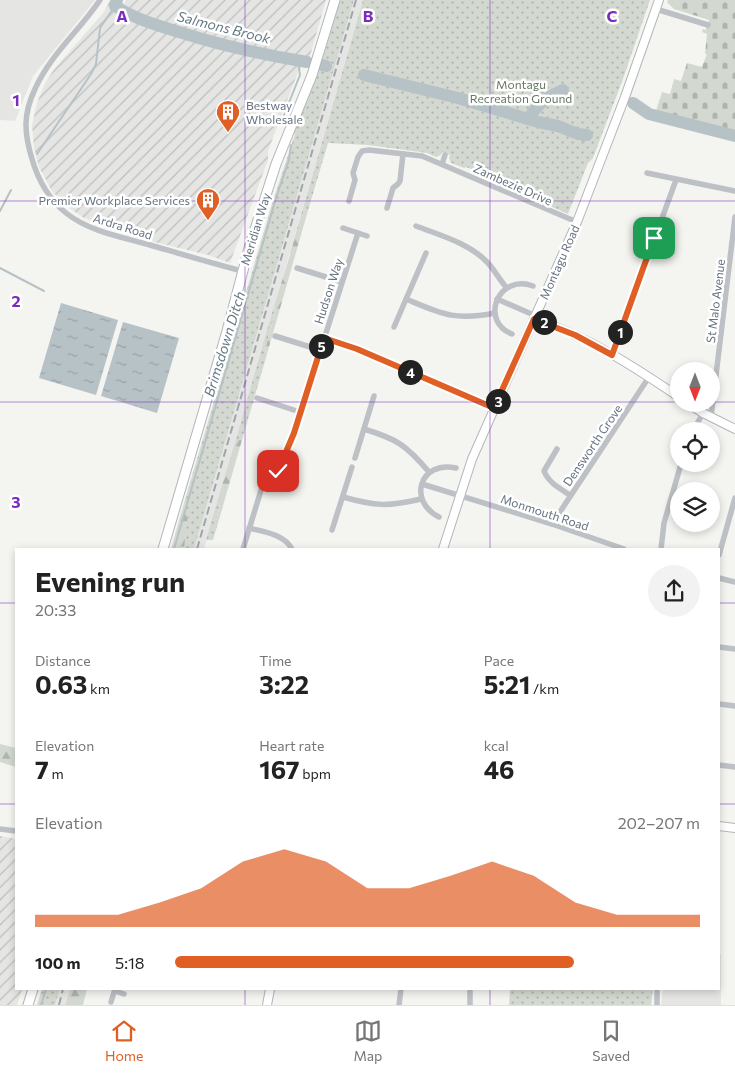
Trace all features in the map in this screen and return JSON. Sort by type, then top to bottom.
[{"type":"main road","name":"Meridian Way","points":[[163,548],[227,331],[242,271],[276,164],[312,75],[335,0]]},
{"type":"main road","name":"Montagu Road","points":[[443,548],[472,459],[577,222],[625,97],[659,0]]},
{"type":"main road","points":[[535,318],[575,335],[612,355],[670,391]]},
{"type":"main road","points":[[703,413],[735,428]]},
{"type":"main road","points":[[720,826],[735,828]]},
{"type":"main road","points":[[28,1005],[33,990]]},
{"type":"main road","points":[[267,1005],[270,990]]},
{"type":"street","name":"Ardra Road","points":[[100,0],[48,67],[35,88],[29,103],[25,125],[36,171],[44,188],[55,203],[78,221],[91,228],[242,271]]},
{"type":"street","points":[[656,9],[708,25]]},
{"type":"street","name":"Zambezie Drive","points":[[349,201],[355,180],[353,173],[358,156],[362,151],[369,150],[422,156],[577,222]]},
{"type":"street","points":[[387,208],[393,188],[400,181],[403,154]]},
{"type":"street","points":[[442,164],[445,155]]},
{"type":"street","points":[[647,173],[735,191]]},
{"type":"street","points":[[612,355],[676,180]]},
{"type":"street","name":"St Malo Avenue","points":[[712,417],[735,217]]},
{"type":"street","points":[[416,226],[475,252],[487,262],[506,287]]},
{"type":"street","points":[[343,228],[367,236]]},
{"type":"street","name":"Hudson Way","points":[[243,548],[262,487],[278,471],[294,433],[358,233]]},
{"type":"street","points":[[394,327],[426,253]]},
{"type":"street","points":[[297,268],[342,282]]},
{"type":"street","points":[[512,334],[502,328],[494,313],[498,299],[506,287],[519,283],[533,286]]},
{"type":"street","points":[[406,299],[450,316],[466,317],[494,313]]},
{"type":"street","points":[[498,299],[535,318]]},
{"type":"street","points":[[275,336],[320,350]]},
{"type":"street","points":[[324,338],[357,349],[494,408]]},
{"type":"street","name":"Densworth Grove","points":[[552,524],[649,377]]},
{"type":"street","points":[[355,458],[374,396]]},
{"type":"street","points":[[257,398],[300,412]]},
{"type":"street","points":[[698,422],[703,413]]},
{"type":"street","points":[[364,428],[398,442],[411,451],[429,472]]},
{"type":"street","points":[[557,449],[544,471],[547,479],[570,495]]},
{"type":"street","points":[[439,517],[426,508],[421,499],[422,484],[429,472],[444,466],[456,468]]},
{"type":"street","points":[[332,530],[352,467]]},
{"type":"street","points":[[661,548],[664,523],[679,472]]},
{"type":"street","name":"Monmouth Road","points":[[422,484],[552,524],[621,548]]},
{"type":"street","points":[[342,496],[366,504],[383,506],[421,499]]},
{"type":"street","points":[[720,551],[735,498]]},
{"type":"street","points":[[249,528],[280,537],[288,542],[291,548]]},
{"type":"street","points":[[720,578],[735,582]]},
{"type":"street","points":[[720,647],[735,649]]},
{"type":"street","points":[[720,704],[735,706]]},
{"type":"street","points":[[720,765],[735,767]]},
{"type":"street","points":[[0,829],[15,831]]},
{"type":"street","points":[[111,1002],[115,990],[124,994]]},
{"type":"street","points":[[399,1005],[401,990]]},
{"type":"street","points":[[470,990],[470,1005]]},
{"type":"street","points":[[657,990],[657,1005]]},
{"type":"shaded area","points":[[0,0],[95,0],[33,76],[15,121],[0,120]]},
{"type":"shaded area","points":[[110,0],[117,0],[124,4],[126,0],[326,0],[310,56],[298,72],[268,151],[268,160],[230,263],[208,255],[134,237],[84,218],[65,205],[52,191],[39,167],[34,148],[32,125],[37,103],[45,83],[55,68],[104,12]]},
{"type":"shaded area","points":[[354,0],[363,0],[204,548],[194,548]]},
{"type":"shaded area","points":[[0,836],[15,839],[15,990],[22,990],[17,1005],[0,1005]]},
{"type":"shaded area","points":[[721,954],[721,1005],[661,1005],[663,990],[720,990]]},
{"type":"shaded area","points":[[60,990],[70,990],[65,1005],[55,1005]]},
{"type":"green space","points":[[340,0],[354,0],[194,548],[184,548],[186,510],[182,510],[272,204],[295,134],[293,132],[322,61]]},
{"type":"green space","name":"Montagu Recreation Ground","points":[[363,0],[650,0],[593,158],[588,163],[568,214],[491,180],[490,177],[451,163],[450,155],[442,152],[441,155],[436,157],[427,153],[368,145],[328,143],[309,207],[304,210],[292,253],[290,253]]},
{"type":"green space","points":[[668,0],[735,0],[735,134],[655,114],[662,92],[670,94],[674,79],[681,81],[687,63],[702,67],[707,54],[705,54],[707,34],[702,32],[703,29],[706,30],[709,20],[674,9],[667,2]]},
{"type":"green space","points":[[309,207],[267,354],[265,350],[275,314],[274,306],[304,210]]},
{"type":"green space","points":[[274,306],[275,314],[265,350],[267,354],[242,440],[235,442]]},
{"type":"green space","points":[[242,440],[218,523],[216,522],[220,504],[217,502],[235,442]]},
{"type":"green space","points":[[217,502],[220,504],[216,521],[218,523],[213,540],[206,540]]},
{"type":"green space","points":[[182,510],[186,510],[188,513],[184,548],[171,548]]},
{"type":"green space","points":[[0,744],[15,748],[15,767],[0,762]]},
{"type":"green space","points":[[42,990],[60,990],[55,1005],[37,1005]]},
{"type":"green space","points":[[70,990],[87,990],[83,1005],[65,1005]]},
{"type":"green space","points":[[510,990],[653,990],[651,1005],[509,1005]]},
{"type":"water","points":[[61,303],[118,320],[96,395],[39,378]]},
{"type":"water","points":[[123,322],[179,338],[157,413],[101,396]]},
{"type":"waterway","name":"Salmons Brook","points":[[117,0],[115,6],[123,11],[162,27],[258,53],[307,62]]},
{"type":"waterway","points":[[37,154],[91,74],[96,64],[100,28],[115,6]]},
{"type":"waterway","name":"Brimsdown Ditch","points":[[285,118],[284,115],[300,75],[298,61]]},
{"type":"waterway","name":"Salmons Brook","points":[[322,65],[326,66]]},
{"type":"waterway","name":"Salmons Brook","points":[[364,75],[458,98],[538,122],[558,126],[578,134],[587,135]]},
{"type":"waterway","name":"Salmons Brook","points":[[528,119],[543,102],[563,90]]},
{"type":"waterway","name":"Salmons Brook","points":[[633,103],[649,114],[735,136]]},
{"type":"waterway","name":"Salmons Brook","points":[[578,134],[584,142]]},
{"type":"waterway","name":"Brimsdown Ditch","points":[[174,548],[276,198],[289,160],[291,145]]},
{"type":"waterway","points":[[0,211],[11,190]]},
{"type":"waterway","points":[[0,268],[44,291]]},
{"type":"waterway","name":"Brimsdown Ditch","points":[[41,1005],[46,990]]},
{"type":"railway","points":[[197,548],[356,0]]},
{"type":"railway","points":[[59,1005],[63,990]]},
{"type":"place","name":"Bestway Wholesale","points":[[228,133]]},
{"type":"place","name":"Premier Workplace Services","points":[[208,221]]},
{"type":"route","points":[[278,471],[294,433],[324,338],[357,349],[494,408],[521,352],[534,319],[575,335],[612,355],[654,238]]}]
